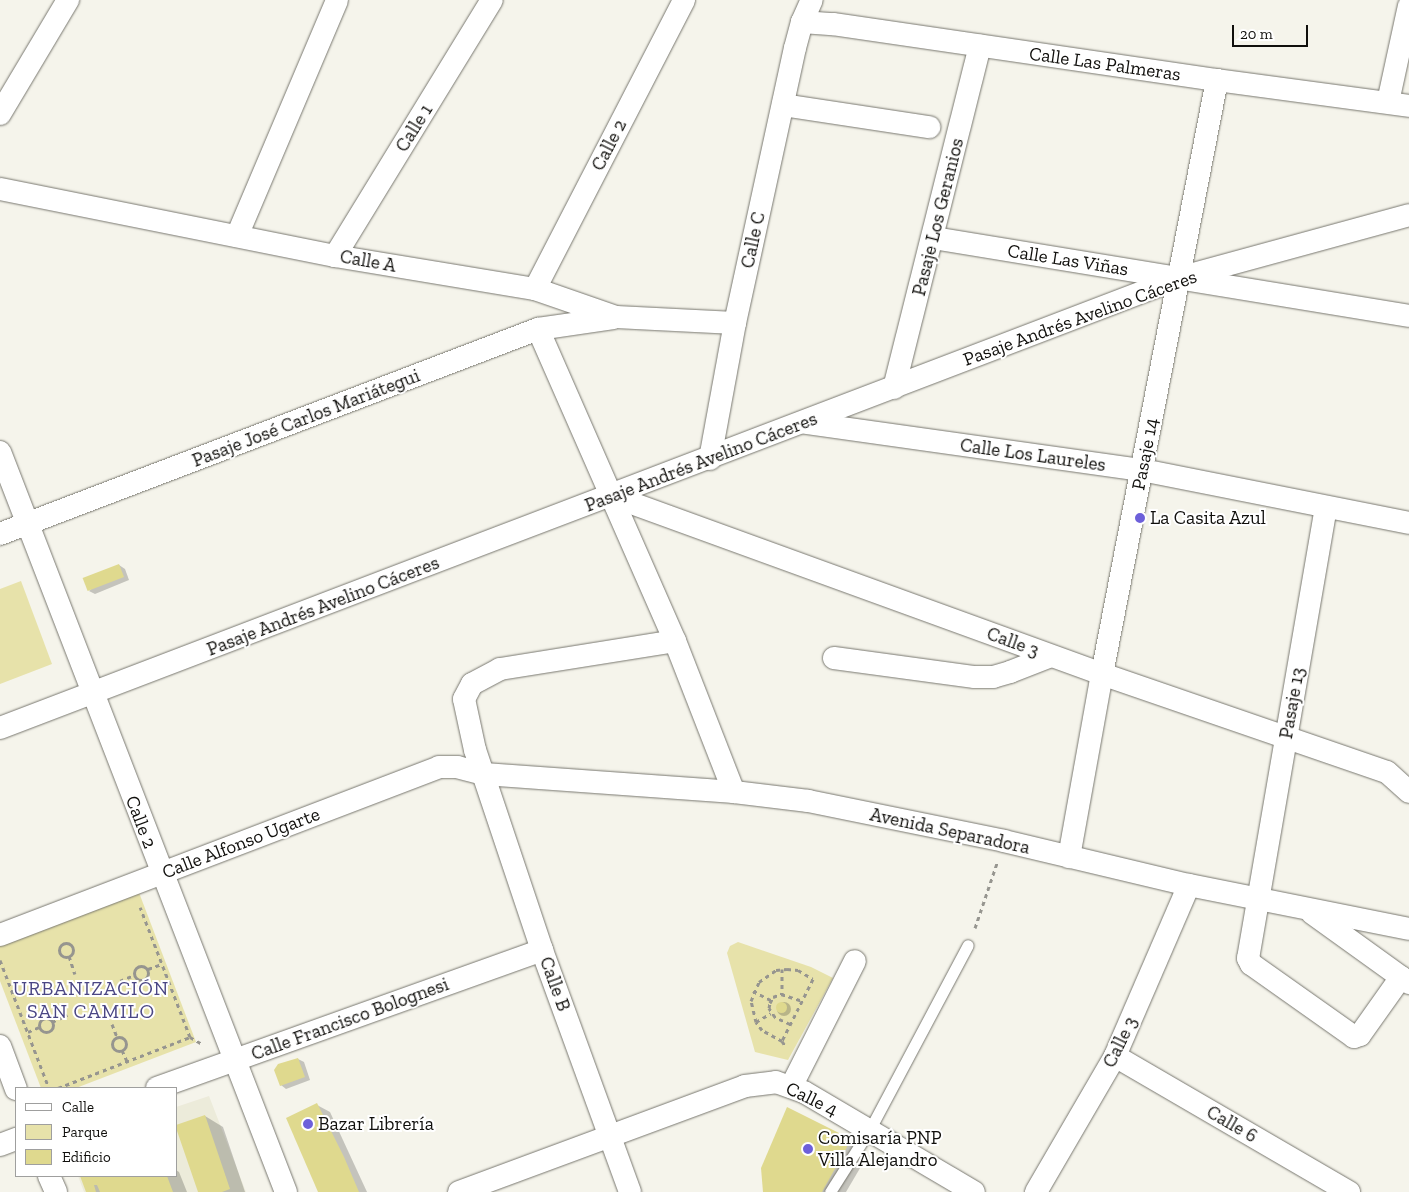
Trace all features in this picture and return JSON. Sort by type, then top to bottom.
[{"type":"street","points":[[0,114],[68,0]]},
{"type":"street","points":[[237,236],[337,0]]},
{"type":"street","name":"Calle 1","points":[[335,256],[492,0]]},
{"type":"street","name":"Calle 2","points":[[535,289],[684,0]]},
{"type":"street","name":"Calle C","points":[[710,458],[735,323],[783,105],[802,22],[812,0]]},
{"type":"street","points":[[1399,104],[1409,6]]},
{"type":"street","name":"Calle Las Palmeras","points":[[802,22],[833,24],[1217,80],[1399,104]]},
{"type":"street","name":"Pasaje Los Geranios","points":[[894,388],[980,46]]},
{"type":"street","name":"Pasaje 14","points":[[1069,857],[1102,674],[1217,80]]},
{"type":"street","points":[[783,105],[929,127]]},
{"type":"street","name":"Calle A","points":[[0,189],[335,256],[535,289],[616,317],[735,323]]},
{"type":"street","name":"Pasaje Andrés Avelino Cáceres","points":[[0,728],[1179,278],[1409,215]]},
{"type":"street","name":"Calle Las Viñas","points":[[933,238],[1409,316]]},
{"type":"street","name":"Pasaje José Carlos Mariátegui","points":[[0,534],[538,329],[616,317]]},
{"type":"street","points":[[538,329],[675,641],[734,792]]},
{"type":"street","name":"Calle Los Laureles","points":[[803,423],[1142,470],[1409,523]]},
{"type":"street","name":"Calle 2","points":[[0,452],[161,874],[286,1192]]},
{"type":"street","name":"Calle 3","points":[[612,496],[1051,656],[1387,772],[1409,792]]},
{"type":"street","name":"Pasaje 13","points":[[1326,507],[1257,898],[1249,961],[1354,1037],[1360,1035],[1405,980]]},
{"type":"street","name":"Calle B","points":[[630,1192],[608,1136],[542,950],[475,750],[464,699],[472,684],[500,669],[675,641]]},
{"type":"street","points":[[834,658],[975,677],[993,677],[1051,656]]},
{"type":"street","name":"Calle Alfonso Ugarte","points":[[0,935],[439,767],[456,767],[484,774]]},
{"type":"street","name":"Avenida Separadora","points":[[484,774],[734,792],[808,801],[1004,841],[1190,885],[1409,929]]},
{"type":"street","name":"Calle 3","points":[[1036,1192],[1115,1056],[1190,885]]},
{"type":"street","points":[[1305,908],[1405,980]]},
{"type":"street","name":"Calle Francisco Bolognesi","points":[[160,1087],[542,950]]},
{"type":"street","points":[[795,1078],[855,961]]},
{"type":"street","points":[[0,1046],[15,1087]]},
{"type":"street","name":"Calle 6","points":[[1115,1056],[1349,1192]]},
{"type":"street","name":"Calle 4","points":[[459,1192],[745,1086],[795,1078],[804,1092],[870,1129],[974,1192]]},
{"type":"street","points":[[0,1145],[15,1140]]},
{"type":"street","points":[[49,1177],[56,1192]]},
{"type":"lane","points":[[830,1192],[870,1129],[968,945]]},
{"type":"path","points":[[968,945],[980,917],[1004,841]]},
{"type":"path","points":[[61,1087],[190,1037],[139,904]]},
{"type":"path","points":[[70,943],[73,946],[73,953],[69,956],[64,957],[59,952],[63,944],[70,943]]},
{"type":"path","points":[[69,956],[75,974]]},
{"type":"path","points":[[0,960],[49,1087]]},
{"type":"path","points":[[148,969],[162,964]]},
{"type":"path","points":[[120,981],[134,975],[138,966],[142,965],[148,969]]},
{"type":"path","points":[[134,975],[137,979],[144,979],[147,976],[148,969]]},
{"type":"path","points":[[782,1041],[813,979],[798,970],[782,969],[767,974],[753,991],[751,1002],[756,1022],[762,1030],[782,1041],[795,1078]]},
{"type":"path","points":[[782,969],[782,994]]},
{"type":"path","points":[[753,991],[772,1000]]},
{"type":"path","points":[[790,1024],[771,1013],[769,1008],[773,997],[782,994],[802,1001]]},
{"type":"path","points":[[756,1022],[771,1013]]},
{"type":"path","points":[[52,1022],[67,1015]]},
{"type":"path","points":[[39,1027],[39,1022],[42,1019],[47,1018],[52,1022]]},
{"type":"path","points":[[39,1027],[46,1033],[52,1029],[52,1022]]},
{"type":"path","points":[[112,1024],[117,1037]]},
{"type":"path","points":[[28,1032],[39,1027]]},
{"type":"path","points":[[117,1037],[126,1040],[126,1047],[122,1050],[115,1050],[112,1046],[114,1038],[117,1037]]},
{"type":"path","points":[[122,1050],[127,1062]]},
{"type":"shaded area","points":[[209,1096],[246,1192],[84,1192],[78,1177],[178,1177],[178,1106]]},
{"type":"green space","points":[[21,581],[52,664],[0,684],[0,589]]},
{"type":"green space","points":[[138,890],[196,1042],[79,1087],[41,1087],[0,981],[0,943]]},
{"type":"green space","points":[[738,942],[811,967],[833,978],[788,1060],[755,1052],[727,953],[730,946]]},
{"type":"building","points":[[119,564],[124,577],[88,591],[83,578]]},
{"type":"building","points":[[781,1001],[787,1007],[781,1013],[775,1007]]},
{"type":"building","points":[[298,1058],[305,1077],[280,1086],[274,1070],[278,1064]]},
{"type":"building","points":[[317,1103],[359,1192],[318,1192],[286,1118]]},
{"type":"building","name":"Comisaría PNP Villa Alejandro","points":[[787,1107],[843,1135],[847,1147],[822,1192],[763,1192],[761,1168]]},
{"type":"building","points":[[205,1115],[230,1189],[222,1192],[198,1192],[178,1134],[178,1124]]},
{"type":"building","points":[[80,1177],[167,1177],[173,1192],[100,1192],[97,1185],[94,1185],[96,1192],[86,1192]]},
{"type":"place","name":"La Casita Azul","points":[[1140,518]]},
{"type":"place","name":"Bazar Librería","points":[[308,1124]]},
{"type":"place","name":"Comisaría PNP Villa Alejandro","points":[[808,1149]]},
{"type":"district","name":"URBANIZACIÓN SAN CAMILO","points":[[91,1000]]}]
